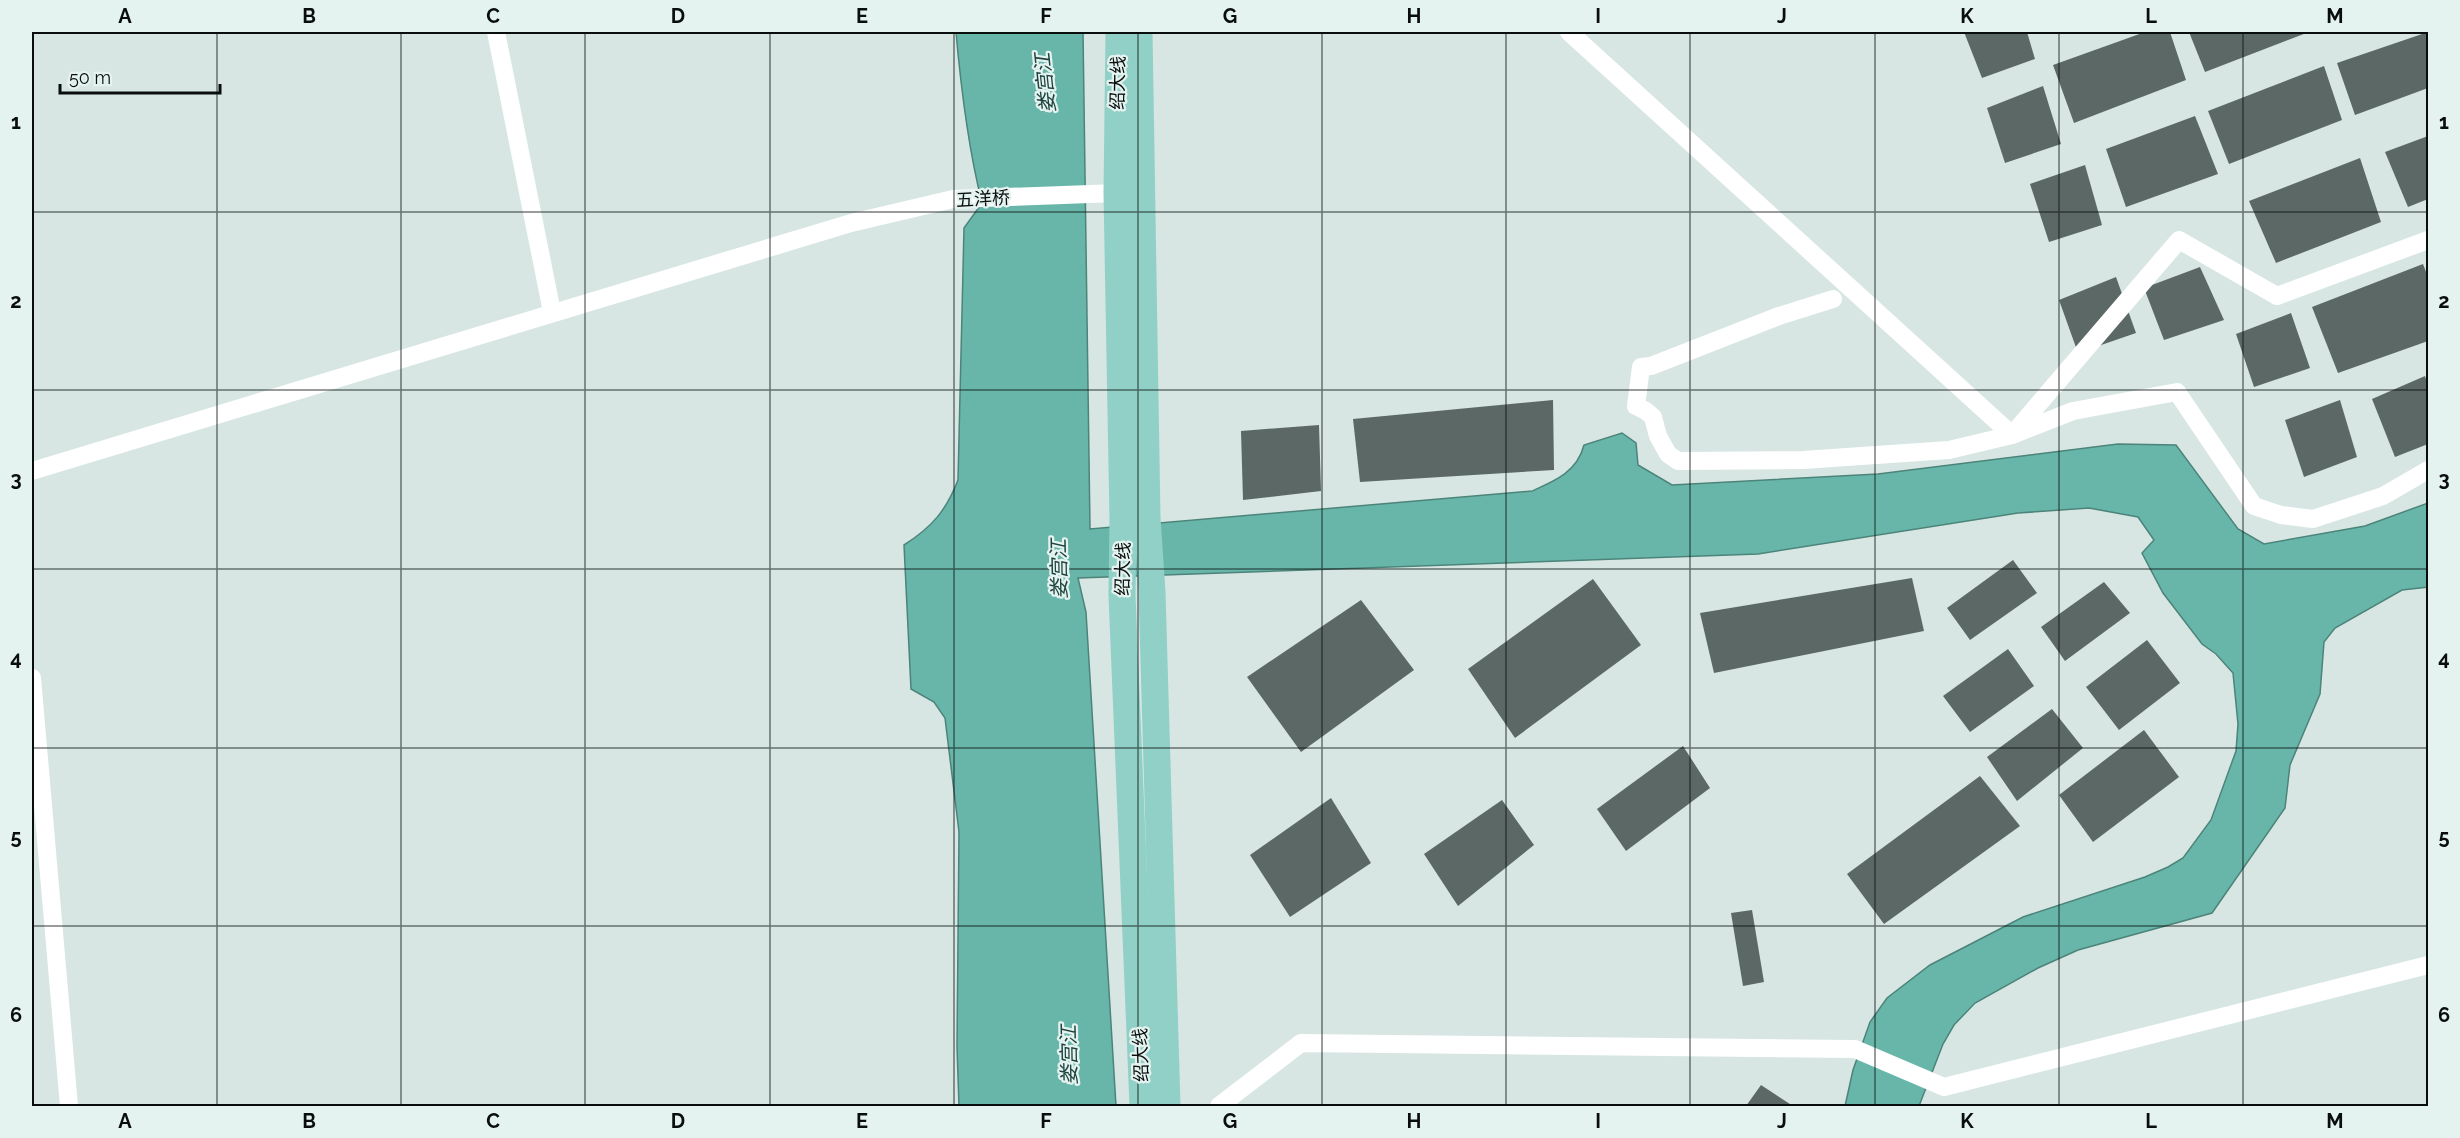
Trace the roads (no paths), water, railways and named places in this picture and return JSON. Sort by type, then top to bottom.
[{"type":"main road","name":"绍大线","points":[[1119,32],[1117,193],[1135,519],[1152,592],[1167,1107]]},
{"type":"main road","name":"绍大线","points":[[1139,32],[1135,519],[1122,596],[1143,1107]]},
{"type":"street","points":[[496,32],[552,312]]},
{"type":"street","points":[[1569,32],[2012,435]]},
{"type":"street","name":"五洋桥","points":[[32,471],[851,223],[953,199],[1117,193]]},
{"type":"street","points":[[2012,435],[2179,240],[2277,296],[2428,240]]},
{"type":"street","points":[[1833,299],[1779,316],[1651,366],[1641,367],[1636,406],[1653,417],[1658,436],[1668,454],[1678,460],[1688,461],[1803,460],[1949,450],[2012,435],[2073,411],[2176,392],[2254,506],[2281,515],[2313,519],[2384,496],[2428,470]]},
{"type":"street","points":[[32,678],[69,1107]]},
{"type":"street","points":[[1219,1107],[1301,1043],[1855,1049],[1944,1087],[2428,965]]},
{"type":"water","name":"娄宫江","points":[[956,32],[1083,32],[1090,529],[1532,491],[1557,479],[1571,469],[1584,445],[1622,433],[1636,443],[1638,465],[1672,485],[1878,474],[2118,444],[2176,445],[2238,529],[2264,544],[2365,526],[2428,503],[2428,587],[2402,590],[2335,628],[2324,642],[2320,694],[2290,765],[2285,808],[2212,913],[2078,950],[2038,968],[1975,1003],[1954,1025],[1943,1044],[1919,1106],[1845,1106],[1853,1070],[1870,1022],[1887,998],[1930,965],[2023,917],[2145,877],[2168,867],[2183,858],[2211,820],[2236,751],[2238,724],[2233,673],[2216,654],[2202,644],[2163,593],[2142,553],[2154,540],[2138,517],[2089,508],[2018,513],[1758,554],[1078,578],[1086,612],[1116,1106],[959,1106],[957,1047],[959,832],[945,718],[934,702],[911,689],[904,545],[923,532],[937,517],[958,480],[964,228],[982,203],[966,118]]}]
